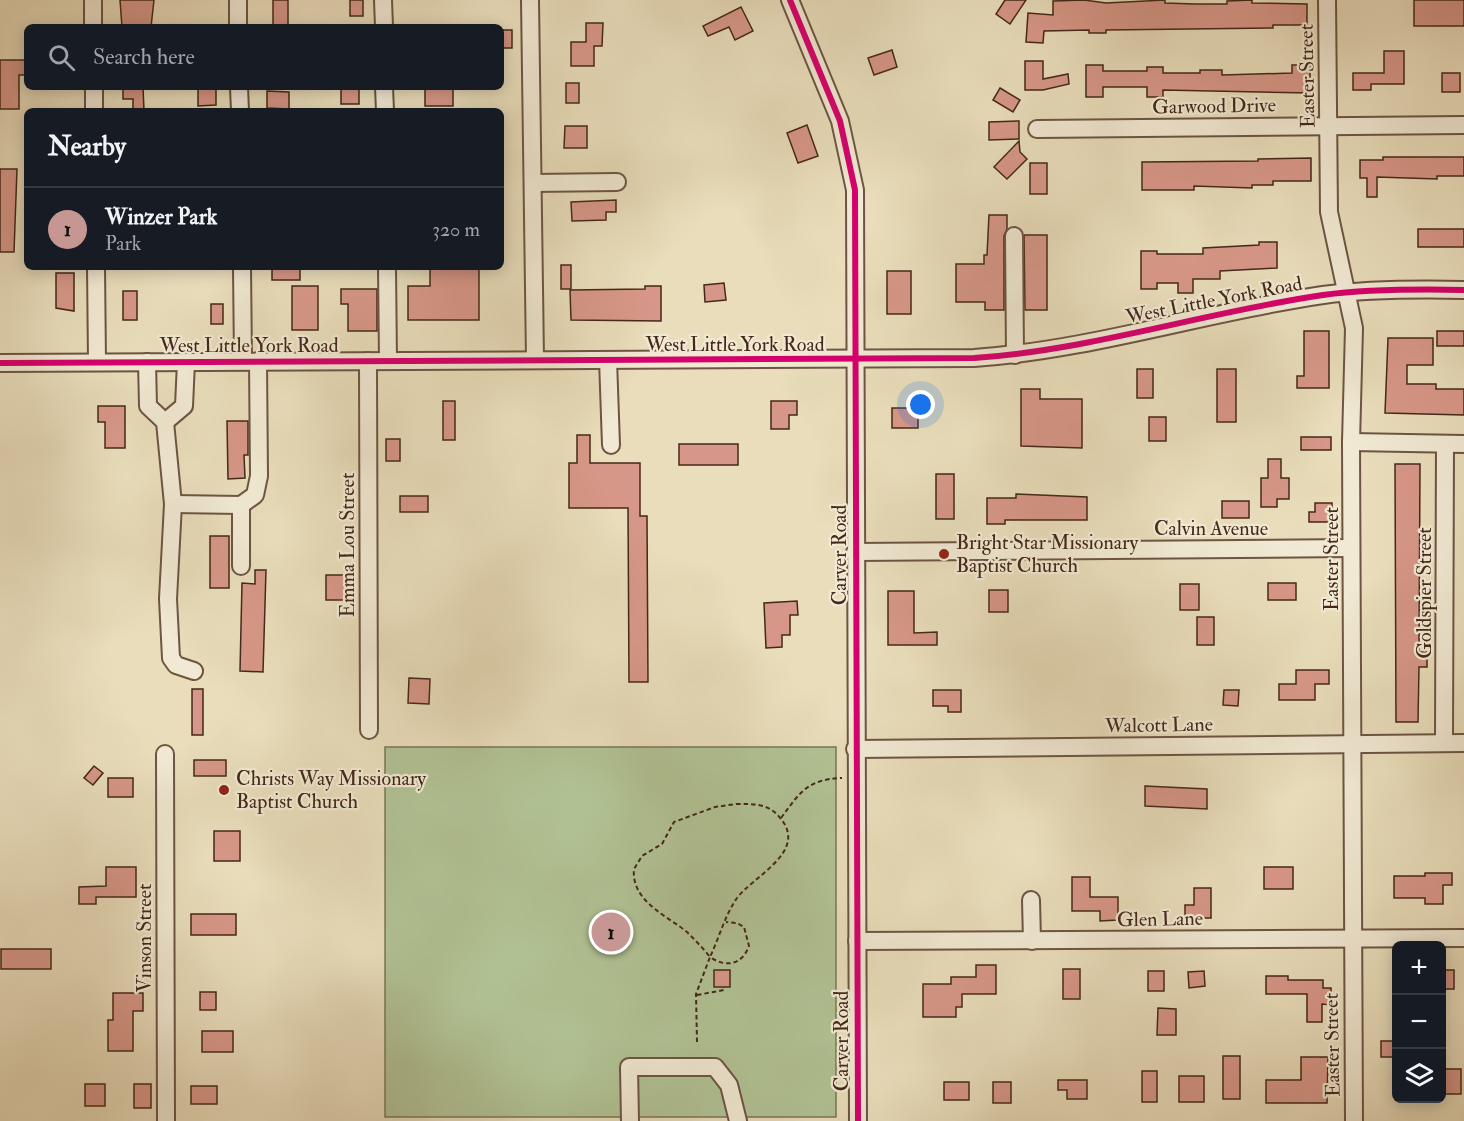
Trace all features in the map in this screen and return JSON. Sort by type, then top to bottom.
[{"type":"street","points":[[93,0],[93,24]]},
{"type":"street","points":[[238,0],[238,24]]},
{"type":"street","points":[[383,0],[384,24]]},
{"type":"street","points":[[530,0],[535,360]]},
{"type":"street","name":"Carver Road","points":[[790,0],[840,121],[852,166],[856,219],[855,777],[858,1121]]},
{"type":"street","name":"Easter Street","points":[[1327,0],[1329,212],[1354,328],[1351,442],[1353,744],[1351,938],[1354,1121]]},
{"type":"street","points":[[93,90],[94,108]]},
{"type":"street","points":[[239,90],[240,108]]},
{"type":"street","points":[[384,90],[385,108]]},
{"type":"street","name":"Garwood Drive","points":[[1037,129],[1464,125]]},
{"type":"street","points":[[533,183],[617,182]]},
{"type":"street","points":[[1014,237],[1015,355]]},
{"type":"street","points":[[96,270],[97,362]]},
{"type":"street","points":[[173,504],[241,505],[255,495],[259,476],[242,270]]},
{"type":"street","points":[[387,270],[388,361]]},
{"type":"street","name":"West Little York Road","points":[[0,363],[857,360],[1015,355],[1060,348],[1299,299],[1347,292],[1383,289],[1464,290]]},
{"type":"street","points":[[608,360],[611,445]]},
{"type":"street","name":"Emma Lou Street","points":[[368,361],[369,730]]},
{"type":"street","points":[[147,362],[148,406],[165,423],[173,504],[168,599],[171,658],[176,665],[194,671]]},
{"type":"street","points":[[165,423],[184,406],[186,362]]},
{"type":"street","points":[[1351,442],[1464,444]]},
{"type":"street","name":"Goldspier Street","points":[[1444,743],[1445,444]]},
{"type":"street","points":[[241,505],[241,566]]},
{"type":"street","name":"Calvin Avenue","points":[[855,552],[1351,548]]},
{"type":"street","name":"Walcott Lane","points":[[855,749],[1464,743]]},
{"type":"street","name":"Vinson Street","points":[[165,754],[166,1121]]},
{"type":"street","points":[[1031,900],[1032,941]]},
{"type":"street","name":"Glen Lane","points":[[856,940],[1464,938]]},
{"type":"street","points":[[630,1121],[629,1067],[715,1067],[729,1085],[738,1121]]},
{"type":"path","points":[[781,818],[814,782],[855,777]]},
{"type":"path","points":[[697,1042],[696,996],[710,957],[736,899],[771,868],[785,848],[787,831],[781,818],[762,805],[715,807],[674,822],[662,843],[642,856],[635,866],[634,880],[651,907],[685,931],[710,957],[719,963],[729,964],[746,954],[748,936],[744,927],[737,923],[726,922]]},
{"type":"path","points":[[696,996],[724,990],[724,987]]},
{"type":"green space","points":[[385,747],[836,747],[836,1117],[385,1117]]},
{"type":"building","points":[[120,0],[154,0],[151,24],[122,24]]},
{"type":"building","points":[[273,0],[288,0],[288,24],[273,24]]},
{"type":"building","points":[[350,0],[363,0],[363,16],[350,16]]},
{"type":"building","points":[[1005,0],[1026,0],[1010,24],[996,14]]},
{"type":"building","points":[[1084,0],[1106,3],[1165,0],[1165,3],[1227,4],[1227,1],[1252,0],[1252,3],[1307,4],[1307,25],[1273,25],[1273,28],[1106,30],[1106,33],[1089,33],[1089,30],[1044,31],[1043,43],[1026,42],[1028,13],[1053,15],[1053,1]]},
{"type":"building","points":[[1414,0],[1464,0],[1464,26],[1414,26]]},
{"type":"building","points":[[741,7],[753,31],[735,40],[729,27],[708,36],[703,26]]},
{"type":"building","points":[[586,23],[603,23],[602,46],[594,46],[594,66],[571,66],[571,42],[586,42]]},
{"type":"building","points":[[504,30],[512,30],[512,48],[504,48]]},
{"type":"building","points":[[892,50],[897,67],[874,75],[868,58]]},
{"type":"building","points":[[1384,51],[1404,51],[1404,84],[1371,84],[1371,90],[1353,90],[1353,73],[1384,73]]},
{"type":"building","points":[[0,60],[24,60],[24,75],[19,75],[19,109],[0,109]]},
{"type":"building","points":[[1025,61],[1043,61],[1043,79],[1068,74],[1069,84],[1043,90],[1025,90]]},
{"type":"building","points":[[1086,65],[1103,65],[1103,71],[1147,71],[1147,67],[1163,67],[1163,73],[1200,73],[1200,70],[1222,70],[1222,75],[1292,73],[1292,65],[1310,65],[1310,93],[1163,90],[1163,97],[1147,97],[1147,87],[1103,87],[1103,97],[1086,97]]},
{"type":"building","points":[[1442,73],[1460,73],[1460,92],[1442,92]]},
{"type":"building","points":[[566,83],[579,83],[579,103],[566,103]]},
{"type":"building","points":[[1000,88],[1020,100],[1013,112],[993,100]]},
{"type":"building","points":[[123,90],[143,90],[144,108],[133,108],[133,99],[123,99]]},
{"type":"building","points":[[198,90],[216,90],[216,105],[198,106]]},
{"type":"building","points":[[341,90],[359,90],[359,104],[341,104]]},
{"type":"building","points":[[425,90],[453,90],[453,106],[425,106]]},
{"type":"building","points":[[267,91],[289,92],[289,108],[267,108]]},
{"type":"building","points":[[1019,121],[1019,139],[989,140],[989,122]]},
{"type":"building","points":[[807,125],[818,156],[798,163],[787,133]]},
{"type":"building","points":[[565,126],[587,126],[587,148],[564,148]]},
{"type":"building","points":[[1019,141],[1020,152],[1027,159],[1007,179],[994,167]]},
{"type":"building","points":[[1383,157],[1464,157],[1464,176],[1437,176],[1437,179],[1377,177],[1377,197],[1367,197],[1367,178],[1360,178],[1360,160],[1383,160]]},
{"type":"building","points":[[1311,158],[1311,181],[1273,181],[1273,185],[1252,185],[1252,188],[1194,186],[1194,190],[1142,190],[1142,162]]},
{"type":"building","points":[[1030,163],[1047,163],[1047,194],[1030,194]]},
{"type":"building","points":[[0,169],[17,169],[14,252],[0,252]]},
{"type":"building","points":[[616,200],[616,212],[606,212],[606,220],[572,221],[571,202]]},
{"type":"building","points":[[989,215],[1007,215],[1007,229],[1004,236],[1004,310],[985,310],[985,302],[956,302],[956,264],[984,264],[984,255],[987,255]]},
{"type":"building","points":[[1418,229],[1464,229],[1464,247],[1418,247]]},
{"type":"building","points":[[1024,235],[1047,235],[1047,310],[1025,310]]},
{"type":"building","points":[[1259,242],[1277,242],[1277,268],[1220,271],[1220,279],[1193,279],[1193,293],[1178,293],[1178,283],[1157,283],[1157,289],[1141,289],[1141,251],[1157,251],[1157,254],[1203,254],[1203,248],[1259,245]]},
{"type":"building","points":[[561,265],[571,265],[571,289],[561,289]]},
{"type":"building","points":[[272,270],[300,270],[300,280],[272,280]]},
{"type":"building","points":[[430,270],[479,270],[479,320],[408,320],[408,286],[430,286]]},
{"type":"building","points":[[887,271],[911,271],[911,314],[887,314]]},
{"type":"building","points":[[56,273],[74,273],[74,311],[56,308]]},
{"type":"building","points":[[724,283],[726,300],[705,302],[704,285]]},
{"type":"building","points":[[292,286],[318,286],[318,330],[292,330]]},
{"type":"building","points":[[645,286],[661,286],[661,321],[571,320],[570,290],[645,289]]},
{"type":"building","points":[[341,289],[377,289],[377,331],[348,331],[348,304],[341,304]]},
{"type":"building","points":[[123,291],[137,291],[137,320],[123,320]]},
{"type":"building","points":[[211,304],[223,304],[223,324],[211,324]]},
{"type":"building","points":[[1304,331],[1329,331],[1329,388],[1297,388],[1297,376],[1304,376]]},
{"type":"building","points":[[1437,331],[1464,331],[1464,346],[1437,346]]},
{"type":"building","points":[[1388,338],[1433,338],[1433,365],[1407,365],[1407,384],[1436,384],[1436,389],[1464,389],[1464,415],[1385,413]]},
{"type":"building","points":[[1137,369],[1153,369],[1153,398],[1137,398]]},
{"type":"building","points":[[1217,369],[1236,369],[1236,422],[1217,422]]},
{"type":"building","points":[[1021,389],[1040,389],[1040,399],[1082,399],[1082,448],[1021,446]]},
{"type":"building","points":[[443,401],[455,401],[455,440],[443,440]]},
{"type":"building","points":[[771,401],[797,401],[797,415],[789,415],[789,429],[771,429]]},
{"type":"building","points":[[98,406],[125,406],[125,448],[105,448],[105,422],[98,422]]},
{"type":"building","points":[[892,408],[918,408],[918,428],[892,428]]},
{"type":"building","points":[[1149,417],[1166,417],[1166,441],[1149,441]]},
{"type":"building","points":[[227,421],[248,421],[248,455],[244,455],[245,478],[228,479]]},
{"type":"building","points":[[577,435],[590,435],[590,463],[640,463],[640,516],[647,516],[648,682],[629,682],[628,508],[569,508],[569,463],[577,463]]},
{"type":"building","points":[[1301,437],[1331,437],[1331,450],[1301,450]]},
{"type":"building","points":[[386,439],[400,439],[400,461],[386,461]]},
{"type":"building","points":[[679,444],[738,444],[738,465],[679,465]]},
{"type":"building","points":[[1268,459],[1281,459],[1281,478],[1289,478],[1289,499],[1277,499],[1277,507],[1261,507],[1261,478],[1268,478]]},
{"type":"building","points":[[1395,464],[1420,464],[1419,652],[1427,652],[1427,667],[1419,667],[1418,722],[1396,722]]},
{"type":"building","points":[[936,474],[954,474],[954,519],[936,519]]},
{"type":"building","points":[[1016,494],[1087,497],[1087,520],[1005,520],[1005,524],[987,524],[987,498],[1016,498]]},
{"type":"building","points":[[400,496],[428,496],[428,512],[400,512]]},
{"type":"building","points":[[1222,501],[1249,501],[1249,518],[1222,518]]},
{"type":"building","points":[[1315,503],[1332,503],[1332,522],[1309,522],[1309,512],[1315,512]]},
{"type":"building","points":[[210,536],[229,536],[229,588],[210,588]]},
{"type":"building","points":[[255,570],[266,570],[263,672],[240,671],[242,583],[255,584]]},
{"type":"building","points":[[326,575],[347,575],[347,600],[326,600]]},
{"type":"building","points":[[1268,583],[1296,583],[1296,600],[1268,600]]},
{"type":"building","points":[[1180,584],[1199,584],[1199,610],[1180,610]]},
{"type":"building","points":[[989,590],[1008,590],[1008,612],[989,612]]},
{"type":"building","points":[[888,591],[914,591],[914,633],[937,632],[937,645],[888,645]]},
{"type":"building","points":[[797,601],[798,615],[790,615],[790,635],[782,635],[782,647],[766,648],[764,603]]},
{"type":"building","points":[[1197,617],[1214,617],[1214,645],[1197,645]]},
{"type":"building","points":[[1296,670],[1329,670],[1329,684],[1315,684],[1315,700],[1279,700],[1279,684],[1296,684]]},
{"type":"building","points":[[409,678],[430,679],[429,704],[408,703]]},
{"type":"building","points":[[192,689],[203,689],[203,735],[192,735]]},
{"type":"building","points":[[933,690],[961,690],[961,712],[948,712],[948,706],[933,706]]},
{"type":"building","points":[[1224,690],[1239,690],[1238,706],[1223,705]]},
{"type":"building","points":[[194,760],[226,760],[226,776],[194,776]]},
{"type":"building","points":[[94,766],[103,773],[93,785],[84,778]]},
{"type":"building","points":[[108,778],[133,778],[133,797],[108,797]]},
{"type":"building","points":[[1145,786],[1207,789],[1207,809],[1145,806]]},
{"type":"building","points":[[214,831],[240,831],[240,861],[214,861]]},
{"type":"building","points":[[106,867],[136,867],[136,897],[96,897],[96,904],[79,904],[79,887],[106,886]]},
{"type":"building","points":[[1264,867],[1293,867],[1293,889],[1264,889]]},
{"type":"building","points":[[1425,873],[1452,873],[1452,885],[1443,885],[1443,904],[1425,904],[1425,898],[1394,898],[1394,876],[1425,876]]},
{"type":"building","points":[[1072,877],[1090,877],[1090,897],[1118,897],[1118,920],[1100,921],[1100,911],[1072,911]]},
{"type":"building","points":[[1194,888],[1211,888],[1211,918],[1185,918],[1185,905],[1194,905]]},
{"type":"building","points":[[191,914],[236,914],[236,935],[191,935]]},
{"type":"building","points":[[1,949],[51,949],[51,969],[1,969]]},
{"type":"building","points":[[976,965],[996,965],[996,994],[962,994],[962,1007],[956,1007],[956,1017],[923,1017],[923,984],[951,984],[951,977],[976,977]]},
{"type":"building","points":[[1063,969],[1080,969],[1080,999],[1063,999]]},
{"type":"building","points":[[714,970],[730,970],[730,987],[714,987]]},
{"type":"building","points":[[1446,970],[1454,970],[1454,989],[1446,989]]},
{"type":"building","points":[[1148,971],[1164,971],[1164,991],[1148,991]]},
{"type":"building","points":[[1204,971],[1205,986],[1189,988],[1188,972]]},
{"type":"building","points":[[1266,976],[1288,976],[1288,980],[1323,980],[1323,988],[1331,988],[1331,1005],[1322,1004],[1322,1022],[1307,1022],[1307,994],[1266,994]]},
{"type":"building","points":[[200,992],[216,992],[216,1010],[200,1010]]},
{"type":"building","points":[[113,993],[143,993],[143,1011],[133,1011],[133,1051],[108,1051],[108,1020],[113,1020]]},
{"type":"building","points":[[1158,1008],[1176,1009],[1176,1035],[1157,1035]]},
{"type":"building","points":[[202,1031],[233,1031],[233,1052],[202,1052]]},
{"type":"building","points":[[1381,1041],[1392,1041],[1392,1057],[1381,1057]]},
{"type":"building","points":[[1223,1056],[1240,1056],[1240,1099],[1223,1099]]},
{"type":"building","points":[[1301,1057],[1328,1057],[1327,1103],[1266,1103],[1266,1080],[1301,1080]]},
{"type":"building","points":[[1446,1069],[1461,1069],[1461,1094],[1446,1094]]},
{"type":"building","points":[[1142,1071],[1157,1071],[1157,1102],[1142,1102]]},
{"type":"building","points":[[1179,1076],[1204,1076],[1204,1102],[1179,1102]]},
{"type":"building","points":[[1058,1080],[1087,1080],[1087,1099],[1067,1099],[1067,1090],[1058,1090]]},
{"type":"building","points":[[944,1082],[969,1082],[969,1100],[944,1100]]},
{"type":"building","points":[[993,1082],[1011,1082],[1011,1103],[993,1103]]},
{"type":"building","points":[[85,1084],[105,1084],[105,1106],[85,1106]]},
{"type":"building","points":[[134,1084],[151,1084],[151,1108],[134,1108]]},
{"type":"building","points":[[191,1086],[217,1086],[217,1104],[191,1104]]},
{"type":"cycle path","points":[[790,0],[840,121],[855,190],[858,1121]]},
{"type":"cycle path","points":[[0,363],[974,358],[1062,347],[1323,295],[1394,290],[1464,290]]},
{"type":"place","name":"Bright Star Missionary Baptist Church","points":[[944,554]]},
{"type":"place","name":"Christs Way Missionary Baptist Church","points":[[224,790]]},
{"type":"place","name":"Winzer Park","points":[[611,932]]}]
